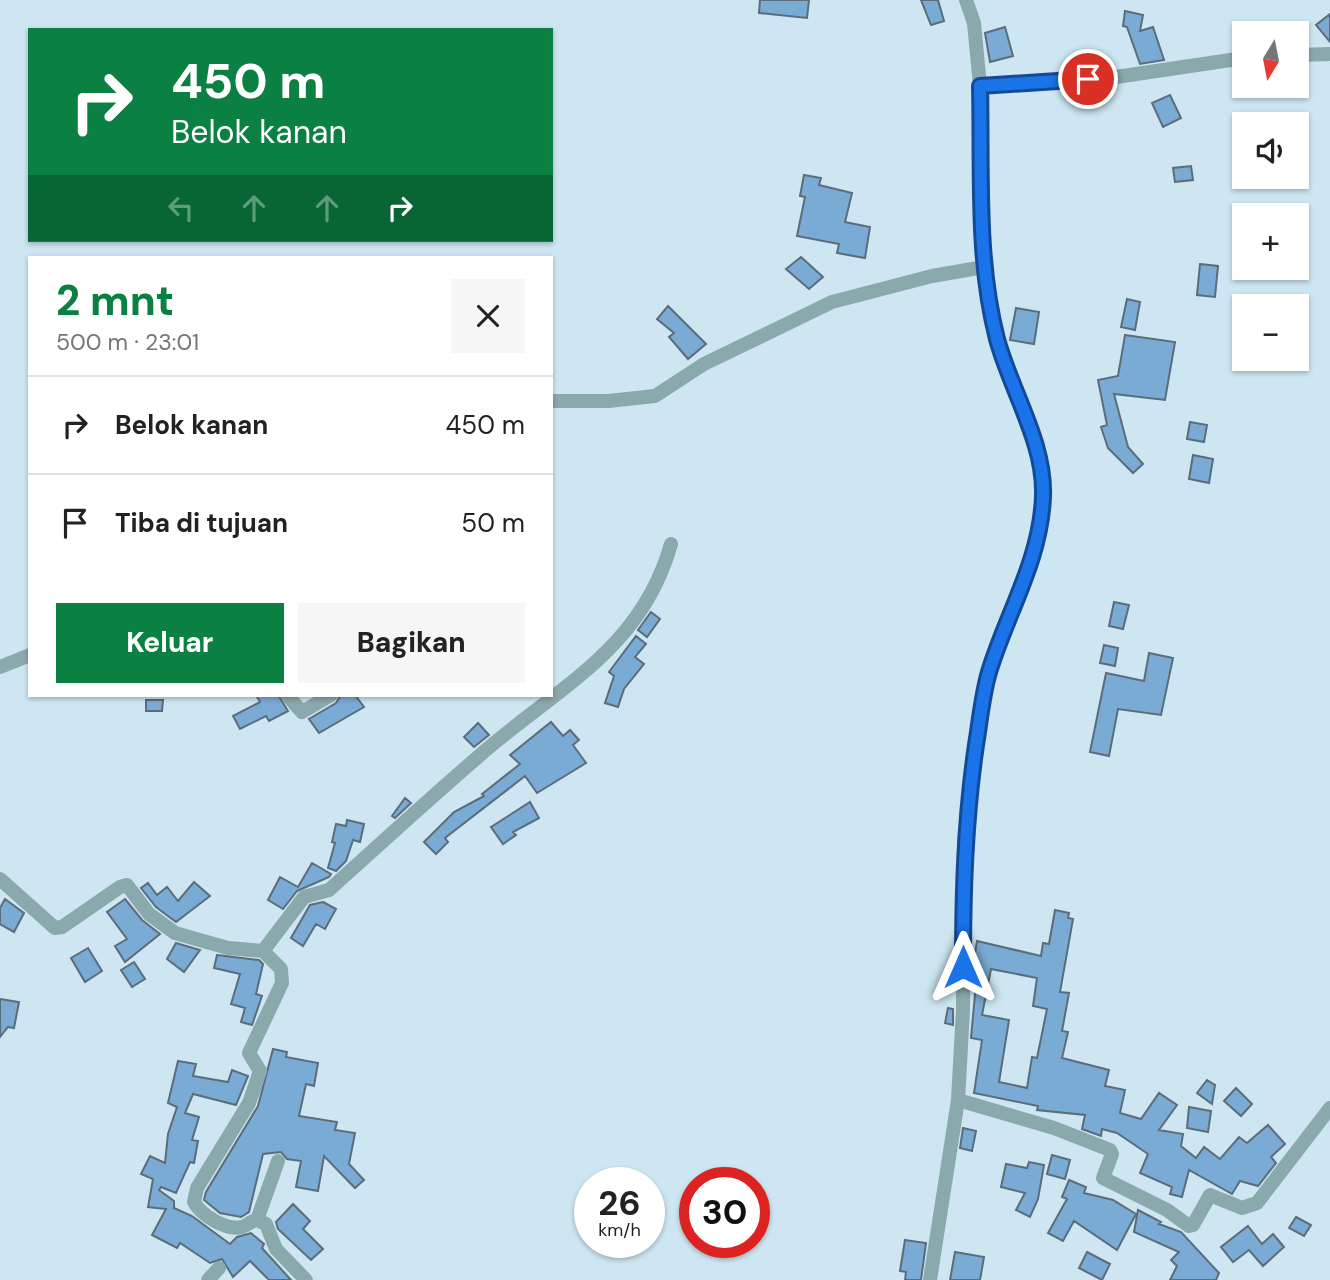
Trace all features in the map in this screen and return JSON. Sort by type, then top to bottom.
[{"type":"street","points":[[930,1280],[958,1100],[963,1010],[964,842],[970,788],[989,672],[1028,571],[1042,517],[1043,493],[1042,470],[997,340],[984,267],[980,86],[974,23],[966,0]]},
{"type":"street","points":[[1309,55],[1330,54]]},
{"type":"street","points":[[980,86],[1116,77],[1232,60]]},
{"type":"street","points":[[553,401],[608,401],[655,396],[704,364],[832,302],[932,276],[984,267]]},
{"type":"street","points":[[553,697],[580,675],[637,620],[653,593],[671,544]]},
{"type":"street","points":[[0,667],[28,655]]},
{"type":"street","points":[[289,697],[302,712],[328,697]]},
{"type":"street","points":[[263,951],[304,897],[329,890],[480,755],[552,697]]},
{"type":"street","points":[[0,879],[55,928],[62,927],[126,885],[149,914],[175,933],[220,946],[263,951],[281,969],[283,975],[249,1053],[260,1071],[249,1103],[209,1166],[197,1188],[194,1202],[206,1217],[230,1226],[242,1227],[257,1220],[278,1161]]},
{"type":"street","points":[[958,1100],[1054,1128],[1110,1150],[1112,1154],[1104,1178],[1167,1210],[1189,1226],[1193,1225],[1210,1195],[1242,1208],[1257,1202],[1330,1108]]},
{"type":"street","points":[[257,1220],[269,1227],[276,1249],[306,1280]]},
{"type":"street","points":[[208,1280],[219,1268]]},
{"type":"building","points":[[760,0],[809,0],[807,18],[759,13]]},
{"type":"building","points":[[921,0],[938,0],[944,21],[931,25]]},
{"type":"building","points":[[1125,11],[1143,15],[1140,31],[1153,27],[1164,60],[1140,64],[1127,27],[1123,26]]},
{"type":"building","points":[[1330,14],[1330,42],[1316,25]]},
{"type":"building","points":[[1005,27],[1013,56],[990,62],[985,33]]},
{"type":"building","points":[[1170,95],[1181,118],[1163,127],[1152,103]]},
{"type":"building","points":[[1191,166],[1193,180],[1175,182],[1173,168]]},
{"type":"building","points":[[804,175],[821,178],[819,185],[852,193],[845,222],[870,227],[865,258],[837,253],[839,244],[797,236],[805,197],[800,196]]},
{"type":"building","points":[[801,257],[823,277],[809,289],[786,269]]},
{"type":"building","points":[[1200,264],[1218,266],[1215,297],[1197,295]]},
{"type":"building","points":[[1127,299],[1140,302],[1135,330],[1121,327]]},
{"type":"building","points":[[668,306],[706,344],[688,359],[669,337],[674,333],[657,319]]},
{"type":"building","points":[[1016,308],[1039,312],[1034,344],[1010,340]]},
{"type":"building","points":[[1125,335],[1175,342],[1165,400],[1114,394],[1128,447],[1143,464],[1133,473],[1108,448],[1101,427],[1107,425],[1098,380],[1118,376]]},
{"type":"building","points":[[1190,422],[1207,425],[1204,442],[1187,439]]},
{"type":"building","points":[[1193,455],[1213,459],[1209,483],[1189,479]]},
{"type":"building","points":[[1114,602],[1129,605],[1123,629],[1109,626]]},
{"type":"building","points":[[651,612],[660,619],[647,637],[638,630]]},
{"type":"building","points":[[636,636],[646,644],[635,657],[644,664],[624,689],[618,707],[605,703],[614,676],[609,672]]},
{"type":"building","points":[[1104,645],[1118,648],[1115,666],[1100,663]]},
{"type":"building","points":[[1149,653],[1173,658],[1161,715],[1118,709],[1109,756],[1090,752],[1106,673],[1144,681]]},
{"type":"building","points":[[257,697],[279,697],[288,711],[269,721],[266,716],[240,729],[233,716],[260,702]]},
{"type":"building","points":[[340,697],[356,697],[364,707],[319,733],[309,719],[336,703]]},
{"type":"building","points":[[146,700],[163,700],[162,711],[146,711]]},
{"type":"building","points":[[551,722],[563,736],[570,730],[579,740],[573,745],[586,763],[537,793],[525,776],[445,838],[448,842],[436,854],[424,842],[454,812],[484,796],[482,794],[520,764],[510,755]]},
{"type":"building","points":[[478,723],[489,735],[474,747],[464,737]]},
{"type":"building","points":[[405,798],[411,803],[395,818],[392,816]]},
{"type":"building","points":[[530,802],[539,818],[513,832],[516,835],[503,844],[491,827]]},
{"type":"building","points":[[347,820],[364,824],[360,842],[353,840],[346,861],[336,871],[328,868],[335,843],[332,842],[336,824],[346,826]]},
{"type":"building","points":[[312,863],[331,874],[329,877],[297,891],[283,909],[268,900],[280,877],[298,887]]},
{"type":"building","points":[[194,882],[210,896],[176,922],[156,907],[141,888],[148,883],[157,895],[167,887],[178,901]]},
{"type":"building","points":[[5,899],[24,913],[14,932],[0,924],[0,908]]},
{"type":"building","points":[[125,899],[142,920],[160,934],[125,962],[115,946],[127,939],[107,912]]},
{"type":"building","points":[[323,902],[336,909],[325,929],[316,924],[303,946],[291,938],[310,905]]},
{"type":"building","points":[[1055,910],[1069,913],[1068,918],[1073,919],[1060,992],[1069,993],[1062,1031],[1068,1032],[1062,1058],[1109,1070],[1105,1086],[1125,1090],[1120,1113],[1141,1119],[1159,1093],[1177,1105],[1159,1130],[1183,1134],[1181,1146],[1196,1158],[1204,1147],[1220,1159],[1239,1137],[1247,1143],[1268,1125],[1285,1144],[1271,1157],[1276,1163],[1258,1186],[1240,1181],[1232,1194],[1189,1170],[1182,1197],[1170,1194],[1172,1187],[1140,1173],[1148,1154],[1117,1133],[1102,1129],[1101,1136],[1082,1129],[1085,1115],[1037,1110],[1038,1106],[974,1093],[982,1040],[971,1038],[977,973],[973,972],[973,964],[977,941],[1041,956],[1043,943],[1049,944]],"holes":[[[991,969],[1037,978],[1033,1006],[1047,1009],[1037,1058],[1032,1057],[1027,1088],[999,1082],[1009,1020],[982,1015]]]},
{"type":"building","points":[[176,943],[200,950],[184,972],[167,959]]},
{"type":"building","points":[[88,948],[102,971],[85,982],[71,958]]},
{"type":"building","points":[[217,955],[259,960],[263,964],[256,994],[262,996],[252,1025],[241,1022],[245,1008],[231,1004],[240,974],[214,968]]},
{"type":"building","points":[[134,962],[145,979],[132,987],[121,970]]},
{"type":"building","points":[[0,999],[19,1002],[14,1028],[8,1027],[0,1037]]},
{"type":"building","points":[[948,1008],[953,1009],[953,1025],[945,1023]]},
{"type":"building","points":[[273,1049],[287,1052],[286,1057],[318,1063],[314,1086],[306,1084],[299,1116],[337,1122],[335,1130],[355,1133],[349,1164],[364,1180],[355,1188],[324,1156],[318,1191],[296,1187],[301,1161],[287,1159],[281,1152],[263,1154],[249,1212],[241,1217],[220,1213],[204,1200],[206,1192],[258,1106]]},
{"type":"building","points":[[178,1061],[196,1064],[193,1076],[228,1082],[232,1070],[248,1076],[236,1105],[193,1094],[185,1113],[199,1117],[192,1140],[198,1141],[194,1163],[190,1162],[176,1193],[161,1187],[159,1190],[174,1201],[174,1208],[192,1216],[230,1244],[237,1237],[251,1233],[264,1244],[262,1248],[291,1280],[269,1280],[250,1261],[233,1277],[222,1259],[210,1263],[180,1243],[177,1248],[152,1235],[166,1209],[148,1207],[153,1179],[141,1174],[150,1156],[165,1163],[168,1134],[177,1107],[168,1103]]},
{"type":"building","points":[[1207,1080],[1215,1085],[1212,1104],[1197,1093]]},
{"type":"building","points":[[1236,1088],[1252,1104],[1241,1116],[1224,1101]]},
{"type":"building","points":[[1189,1107],[1211,1111],[1208,1132],[1187,1128]]},
{"type":"building","points":[[963,1128],[976,1131],[972,1151],[960,1148]]},
{"type":"building","points":[[1052,1155],[1070,1160],[1065,1179],[1047,1174]]},
{"type":"building","points":[[1029,1162],[1044,1165],[1038,1199],[1030,1217],[1016,1210],[1025,1193],[1001,1187],[1006,1164],[1027,1168]]},
{"type":"building","points":[[1069,1180],[1086,1187],[1084,1193],[1113,1200],[1136,1214],[1117,1250],[1074,1221],[1063,1241],[1048,1233],[1067,1199],[1062,1197]]},
{"type":"building","points":[[293,1204],[310,1221],[303,1229],[323,1249],[311,1260],[278,1229],[276,1222]]},
{"type":"building","points":[[1138,1210],[1161,1222],[1159,1224],[1181,1232],[1219,1273],[1216,1280],[1170,1280],[1177,1266],[1171,1260],[1179,1252],[1134,1232]]},
{"type":"building","points":[[1296,1217],[1311,1225],[1304,1236],[1289,1228]]},
{"type":"building","points":[[1248,1226],[1262,1244],[1273,1234],[1284,1247],[1263,1266],[1249,1250],[1233,1262],[1221,1247]]},
{"type":"building","points":[[905,1240],[926,1243],[921,1280],[905,1280],[906,1272],[900,1271]]},
{"type":"building","points":[[955,1252],[984,1257],[980,1280],[950,1280]]},
{"type":"building","points":[[1087,1252],[1110,1264],[1102,1280],[1079,1268]]},
{"type":"route","points":[[963,967],[964,842],[984,696],[989,672],[1028,571],[1042,517],[1043,493],[1042,470],[997,340],[984,267],[980,86],[1088,79]]}]
